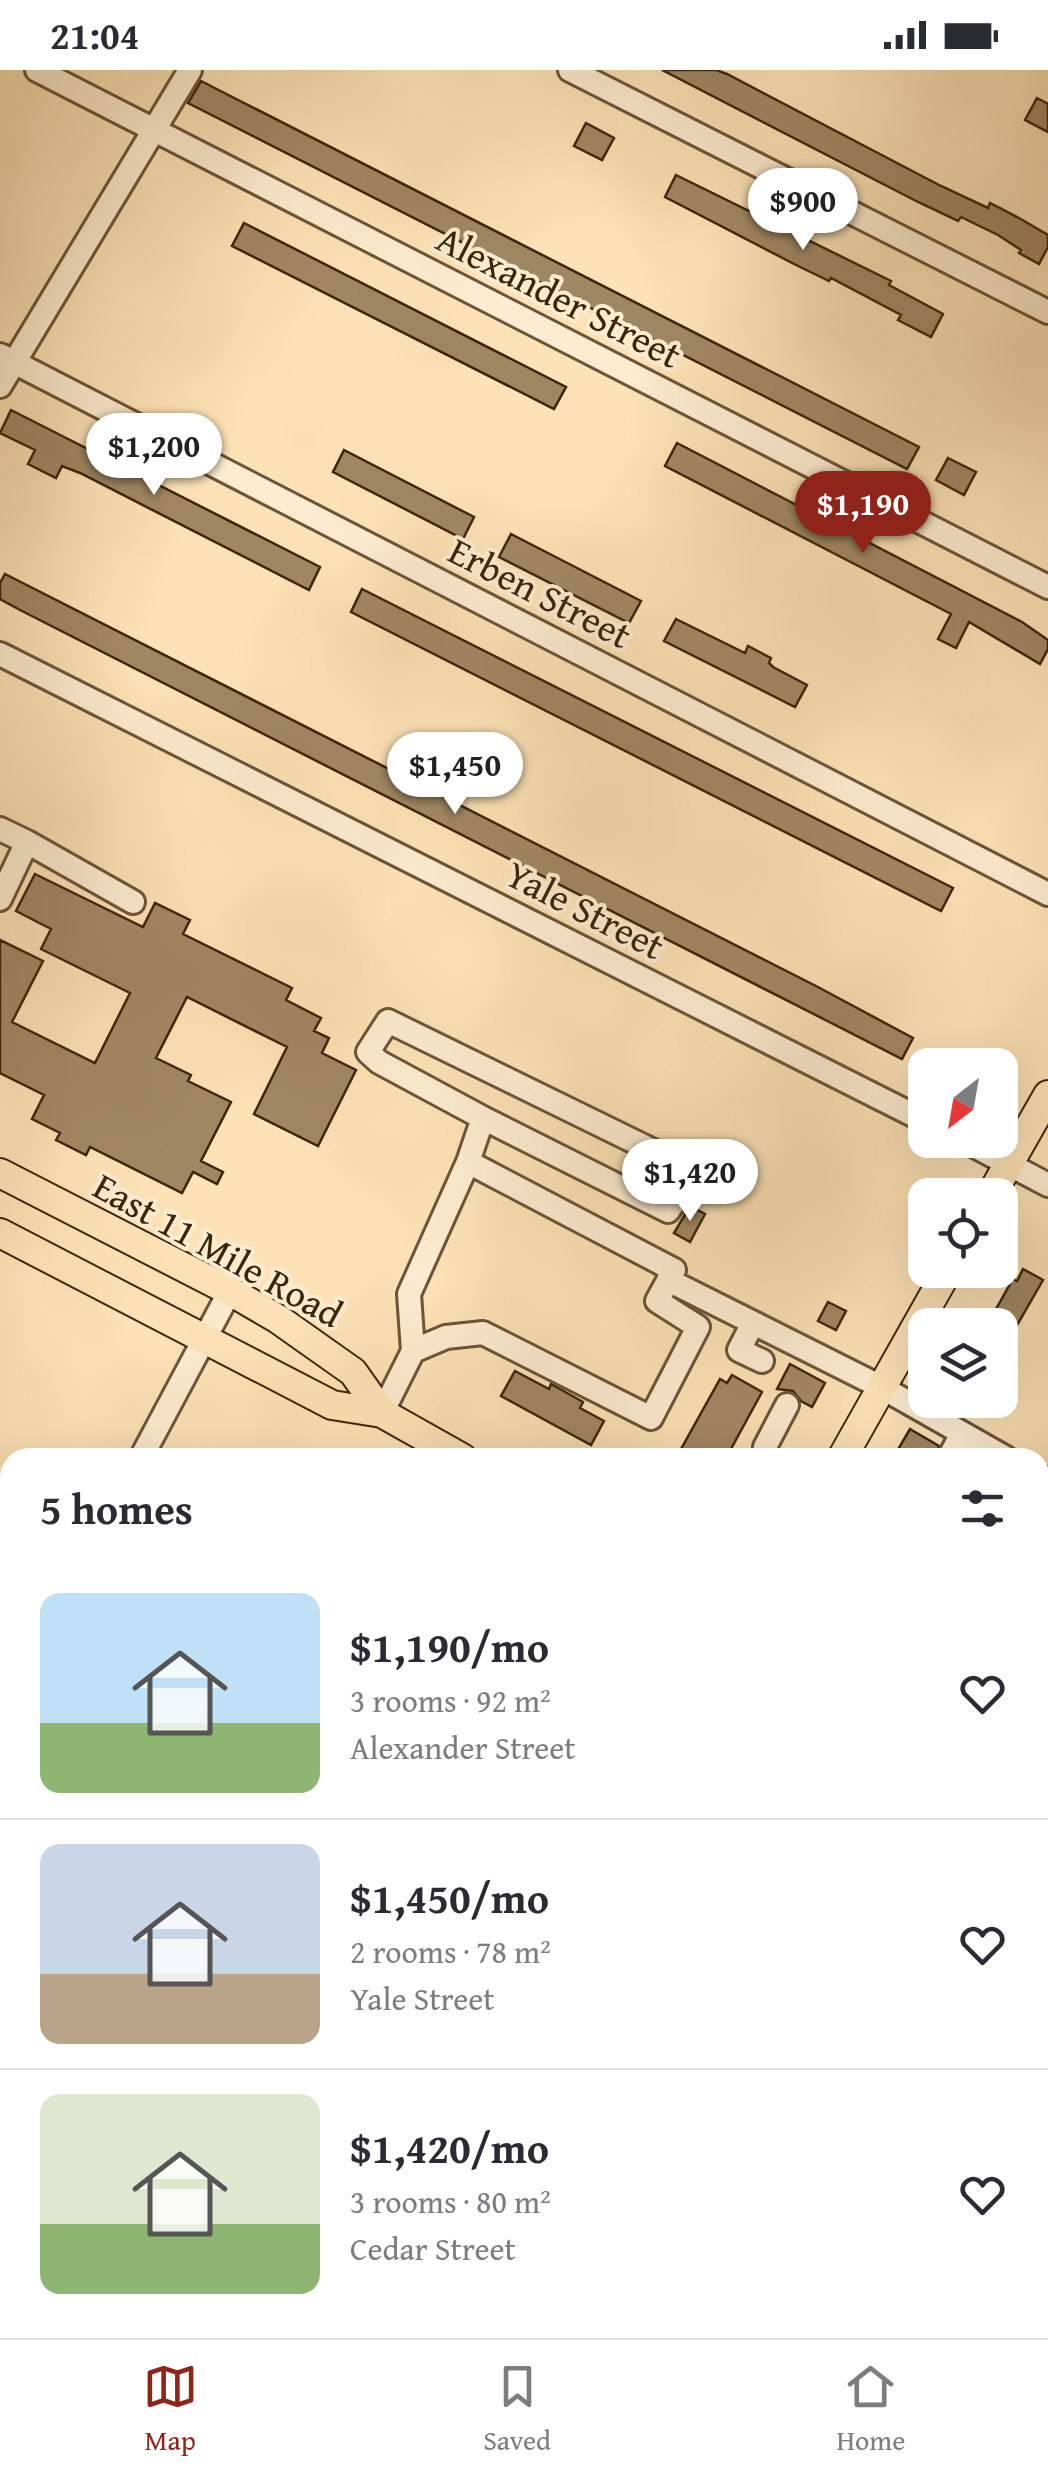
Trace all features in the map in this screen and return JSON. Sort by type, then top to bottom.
[{"type":"main road","points":[[1001,1178],[1048,1095]]},
{"type":"main road","name":"East 11 Mile Road","points":[[0,1173],[278,1319],[353,1372],[382,1413]]},
{"type":"main road","name":"East 11 Mile Road","points":[[0,1233],[332,1405],[382,1413],[444,1448]]},
{"type":"main road","points":[[847,1448],[938,1288]]},
{"type":"street","name":"Alexander Street","points":[[37,70],[1048,587]]},
{"type":"street","points":[[0,386],[7,359],[190,70]]},
{"type":"street","points":[[570,70],[1048,312]]},
{"type":"street","name":"Erben Street","points":[[7,359],[1048,894]]},
{"type":"street","name":"Yale Street","points":[[0,654],[908,1112]]},
{"type":"street","points":[[0,828],[133,902]]},
{"type":"street","points":[[0,899],[27,842]]},
{"type":"street","points":[[388,1021],[680,1164],[688,1171],[688,1182],[668,1211],[484,1118],[379,1062],[368,1052],[388,1021]]},
{"type":"street","points":[[382,1413],[412,1351],[409,1294],[484,1118]]},
{"type":"street","points":[[998,1158],[1048,1185]]},
{"type":"street","points":[[468,1162],[674,1270],[676,1284]]},
{"type":"street","points":[[676,1284],[881,1387],[988,1448]]},
{"type":"street","points":[[412,1351],[446,1336],[483,1332],[652,1418],[698,1327],[657,1301],[676,1284]]},
{"type":"street","points":[[146,1448],[230,1291]]},
{"type":"street","points":[[752,1323],[739,1350],[762,1362]]},
{"type":"street","points":[[771,1448],[787,1406]]},
{"type":"street","points":[[954,1448],[962,1433]]},
{"type":"building","points":[[662,70],[716,70],[727,74],[941,186],[1019,218],[1048,235],[1048,247],[1039,264],[998,235],[918,202]]},
{"type":"building","points":[[201,81],[919,447],[907,469],[188,103]]},
{"type":"building","points":[[1037,98],[1048,104],[1048,132],[1025,120]]},
{"type":"building","points":[[586,123],[614,138],[602,160],[574,146]]},
{"type":"building","points":[[676,175],[891,281],[889,285],[943,314],[931,337],[898,320],[901,315],[831,278],[829,281],[796,265],[665,197]]},
{"type":"building","points":[[244,223],[566,387],[554,409],[232,246]]},
{"type":"building","points":[[11,410],[320,567],[309,590],[80,473],[62,466],[56,478],[28,464],[35,450],[0,433]]},
{"type":"building","points":[[677,443],[1022,622],[1048,640],[1040,664],[969,622],[956,648],[938,639],[951,614],[665,466]]},
{"type":"building","points":[[344,450],[474,517],[463,539],[333,472]]},
{"type":"building","points":[[948,458],[976,472],[964,495],[936,480]]},
{"type":"building","points":[[511,534],[641,601],[629,623],[499,557]]},
{"type":"building","points":[[5,574],[913,1038],[902,1059],[20,610],[0,599],[0,583]]},
{"type":"building","points":[[362,589],[953,888],[941,911],[351,612]]},
{"type":"building","points":[[676,619],[745,653],[748,646],[771,658],[769,663],[773,667],[807,685],[795,707],[664,641]]},
{"type":"building","points":[[35,874],[143,927],[155,903],[190,920],[183,934],[292,988],[286,1000],[321,1018],[314,1031],[329,1038],[322,1053],[356,1070],[318,1146],[254,1114],[287,1047],[187,997],[156,1058],[191,1075],[188,1081],[231,1102],[201,1161],[223,1172],[217,1184],[193,1172],[182,1193],[90,1147],[86,1155],[56,1140],[60,1133],[32,1119],[44,1095],[0,1073],[0,940],[43,961],[12,1022],[95,1063],[130,993],[41,949],[51,929],[16,911]]},
{"type":"building","points":[[690,1206],[705,1214],[690,1242],[674,1233]]},
{"type":"building","points":[[1023,1269],[1043,1280],[1018,1324],[1018,1308],[997,1308],[1008,1288],[1018,1288]]},
{"type":"building","points":[[828,1302],[846,1311],[836,1330],[818,1321]]},
{"type":"building","points":[[790,1364],[825,1383],[812,1407],[793,1391],[777,1389]]},
{"type":"building","points":[[515,1371],[549,1389],[551,1384],[583,1402],[580,1408],[604,1421],[591,1445],[501,1396]]},
{"type":"building","points":[[732,1375],[762,1392],[731,1448],[682,1448],[720,1379],[727,1383]]},
{"type":"building","points":[[910,1429],[939,1446],[938,1448],[899,1448]]}]
